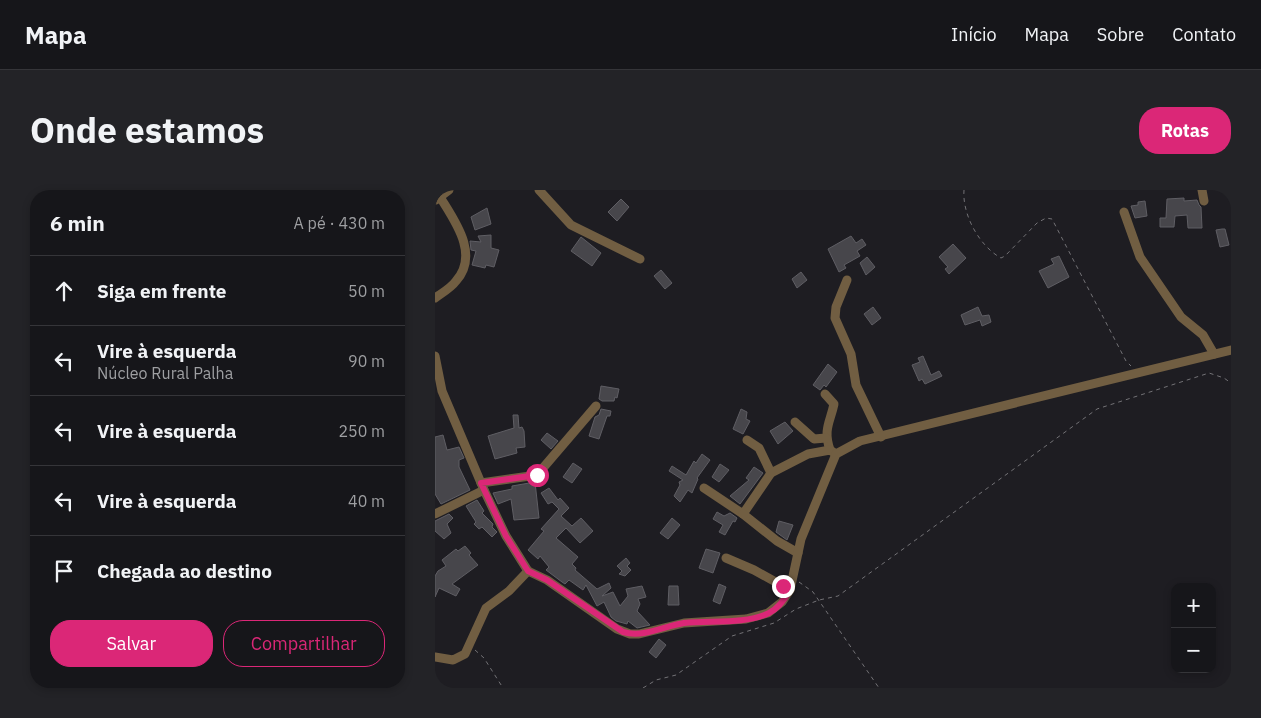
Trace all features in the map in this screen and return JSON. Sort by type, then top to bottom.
[{"type":"street","points":[[435,298],[456,282],[462,270],[465,251],[458,227],[437,199],[449,190]]},
{"type":"street","points":[[539,190],[571,225],[640,259]]},
{"type":"street","points":[[1203,190],[1204,201]]},
{"type":"street","points":[[1125,212],[1140,258],[1181,317],[1203,335],[1215,354]]},
{"type":"street","points":[[847,280],[836,307],[835,318],[851,354],[856,385],[881,437]]},
{"type":"street","points":[[743,514],[771,473],[808,454],[833,452],[859,441],[1231,350]]},
{"type":"street","points":[[435,356],[442,392],[482,487],[506,536],[528,571],[547,580],[617,629],[634,635],[684,623],[746,619],[768,613],[782,602],[790,590],[808,518],[833,452],[827,438],[827,424],[834,404],[825,394]]},
{"type":"street","points":[[435,514],[482,487],[537,475],[570,439],[596,406]]},
{"type":"street","points":[[795,422],[814,439],[827,438]]},
{"type":"street","points":[[747,440],[759,448],[771,473]]},
{"type":"street","points":[[704,488],[743,514],[777,541],[798,552]]},
{"type":"street","points":[[726,558],[754,570],[790,590]]},
{"type":"street","points":[[435,657],[453,660],[461,658],[470,647],[486,608],[509,591],[528,571]]},
{"type":"path","points":[[964,190],[963,203],[972,225],[993,253],[1001,258],[1037,223],[1047,218],[1052,219],[1126,361],[1140,373]]},
{"type":"path","points":[[643,688],[656,680],[676,675],[732,636],[774,623],[796,609],[819,600],[838,596],[1097,409],[1209,373],[1224,378],[1231,383]]},
{"type":"path","points":[[794,578],[813,592],[879,688]]},
{"type":"path","points":[[470,647],[484,658],[503,688]]},
{"type":"building","points":[[1184,198],[1184,201],[1197,200],[1201,207],[1202,228],[1188,228],[1187,215],[1175,216],[1174,227],[1160,227],[1160,218],[1166,218],[1167,199]]},
{"type":"building","points":[[621,199],[629,207],[617,221],[608,212]]},
{"type":"building","points":[[1145,201],[1147,216],[1135,218],[1131,206]]},
{"type":"building","points":[[487,208],[491,224],[475,230],[471,217]]},
{"type":"building","points":[[1225,229],[1229,245],[1220,247],[1216,230]]},
{"type":"building","points":[[491,235],[491,248],[499,250],[494,267],[486,265],[485,268],[472,265],[476,251],[471,250],[470,241],[481,242],[478,236]]},
{"type":"building","points":[[851,236],[856,243],[862,239],[866,245],[857,251],[860,256],[844,265],[846,268],[839,272],[828,249]]},
{"type":"building","points":[[581,237],[601,253],[592,266],[571,251]]},
{"type":"building","points":[[953,244],[966,258],[949,274],[945,269],[948,267],[939,257]]},
{"type":"building","points":[[1059,256],[1069,277],[1048,288],[1039,271],[1054,264],[1051,259]]},
{"type":"building","points":[[867,257],[875,267],[866,275],[860,263]]},
{"type":"building","points":[[661,270],[672,283],[665,289],[654,276]]},
{"type":"building","points":[[801,272],[807,280],[797,288],[792,279]]},
{"type":"building","points":[[873,307],[881,318],[872,325],[864,314]]},
{"type":"building","points":[[978,307],[982,316],[989,315],[991,322],[982,326],[980,320],[965,325],[961,315]]},
{"type":"building","points":[[923,356],[931,375],[939,371],[942,376],[925,384],[922,379],[919,381],[912,365],[920,362],[918,358]]},
{"type":"building","points":[[828,364],[837,372],[826,387],[824,385],[820,390],[813,385]]},
{"type":"building","points":[[601,386],[619,389],[617,398],[615,397],[614,401],[602,401],[599,399]]},
{"type":"building","points":[[601,409],[611,411],[610,416],[607,416],[599,439],[589,436],[595,417],[599,415]]},
{"type":"building","points":[[741,409],[747,412],[746,419],[750,421],[743,434],[733,429]]},
{"type":"building","points":[[513,415],[518,415],[519,428],[522,427],[524,431],[525,447],[516,448],[517,453],[495,459],[488,436],[514,428]]},
{"type":"building","points":[[785,422],[793,431],[778,444],[770,431]]},
{"type":"building","points":[[547,433],[558,441],[551,449],[541,440]]},
{"type":"building","points":[[443,435],[447,450],[459,447],[464,458],[459,460],[459,467],[470,490],[441,504],[435,494],[435,437]]},
{"type":"building","points":[[702,454],[710,460],[697,478],[692,493],[688,490],[680,502],[674,496],[680,485],[679,482],[683,480],[669,471],[672,466],[686,475],[694,461],[696,463]]},
{"type":"building","points":[[573,463],[582,469],[572,483],[563,477]]},
{"type":"building","points":[[720,464],[729,470],[719,482],[712,477]]},
{"type":"building","points":[[754,467],[763,473],[740,504],[730,496],[749,480],[746,478]]},
{"type":"building","points":[[535,482],[539,518],[514,520],[511,499],[498,504],[493,493],[512,489],[512,486]]},
{"type":"building","points":[[549,488],[558,500],[560,498],[569,508],[561,516],[572,526],[581,518],[593,531],[580,543],[566,528],[556,538],[578,557],[572,564],[576,568],[575,570],[597,589],[609,583],[611,588],[602,596],[613,592],[620,606],[628,596],[626,589],[642,586],[646,597],[638,599],[640,604],[637,611],[650,625],[637,628],[628,621],[627,624],[616,621],[611,617],[604,602],[597,606],[586,585],[583,590],[569,580],[565,584],[546,570],[549,567],[540,556],[538,559],[528,550],[544,531],[541,529],[559,509],[552,502],[548,504],[541,493]]},
{"type":"building","points":[[477,500],[484,511],[482,513],[493,524],[492,527],[497,532],[492,537],[482,527],[479,529],[474,524],[476,522],[466,506]]},
{"type":"building","points":[[717,512],[724,516],[730,513],[737,518],[735,522],[733,521],[725,535],[719,532],[723,525],[713,519]]},
{"type":"building","points":[[449,514],[453,518],[447,524],[451,533],[444,539],[435,531],[435,521]]},
{"type":"building","points":[[672,518],[680,525],[668,539],[660,533]]},
{"type":"building","points":[[779,521],[793,525],[787,540],[776,532]]},
{"type":"building","points":[[465,546],[471,553],[469,555],[478,565],[452,584],[460,589],[456,596],[439,588],[435,597],[435,576],[438,571],[446,566],[442,560],[456,549],[458,551]]},
{"type":"building","points":[[706,549],[720,553],[713,573],[699,568]]},
{"type":"building","points":[[626,558],[630,563],[627,566],[631,570],[625,576],[619,574],[622,571],[617,566]]},
{"type":"building","points":[[719,584],[726,587],[720,604],[713,601]]},
{"type":"building","points":[[669,586],[678,586],[679,605],[668,605]]},
{"type":"building","points":[[659,639],[666,645],[656,658],[649,652]]},
{"type":"route","points":[[537,475],[523,479],[481,483],[506,536],[528,571],[547,580],[623,632],[634,635],[684,623],[746,619],[768,613],[782,602],[790,590],[783,586]]}]
